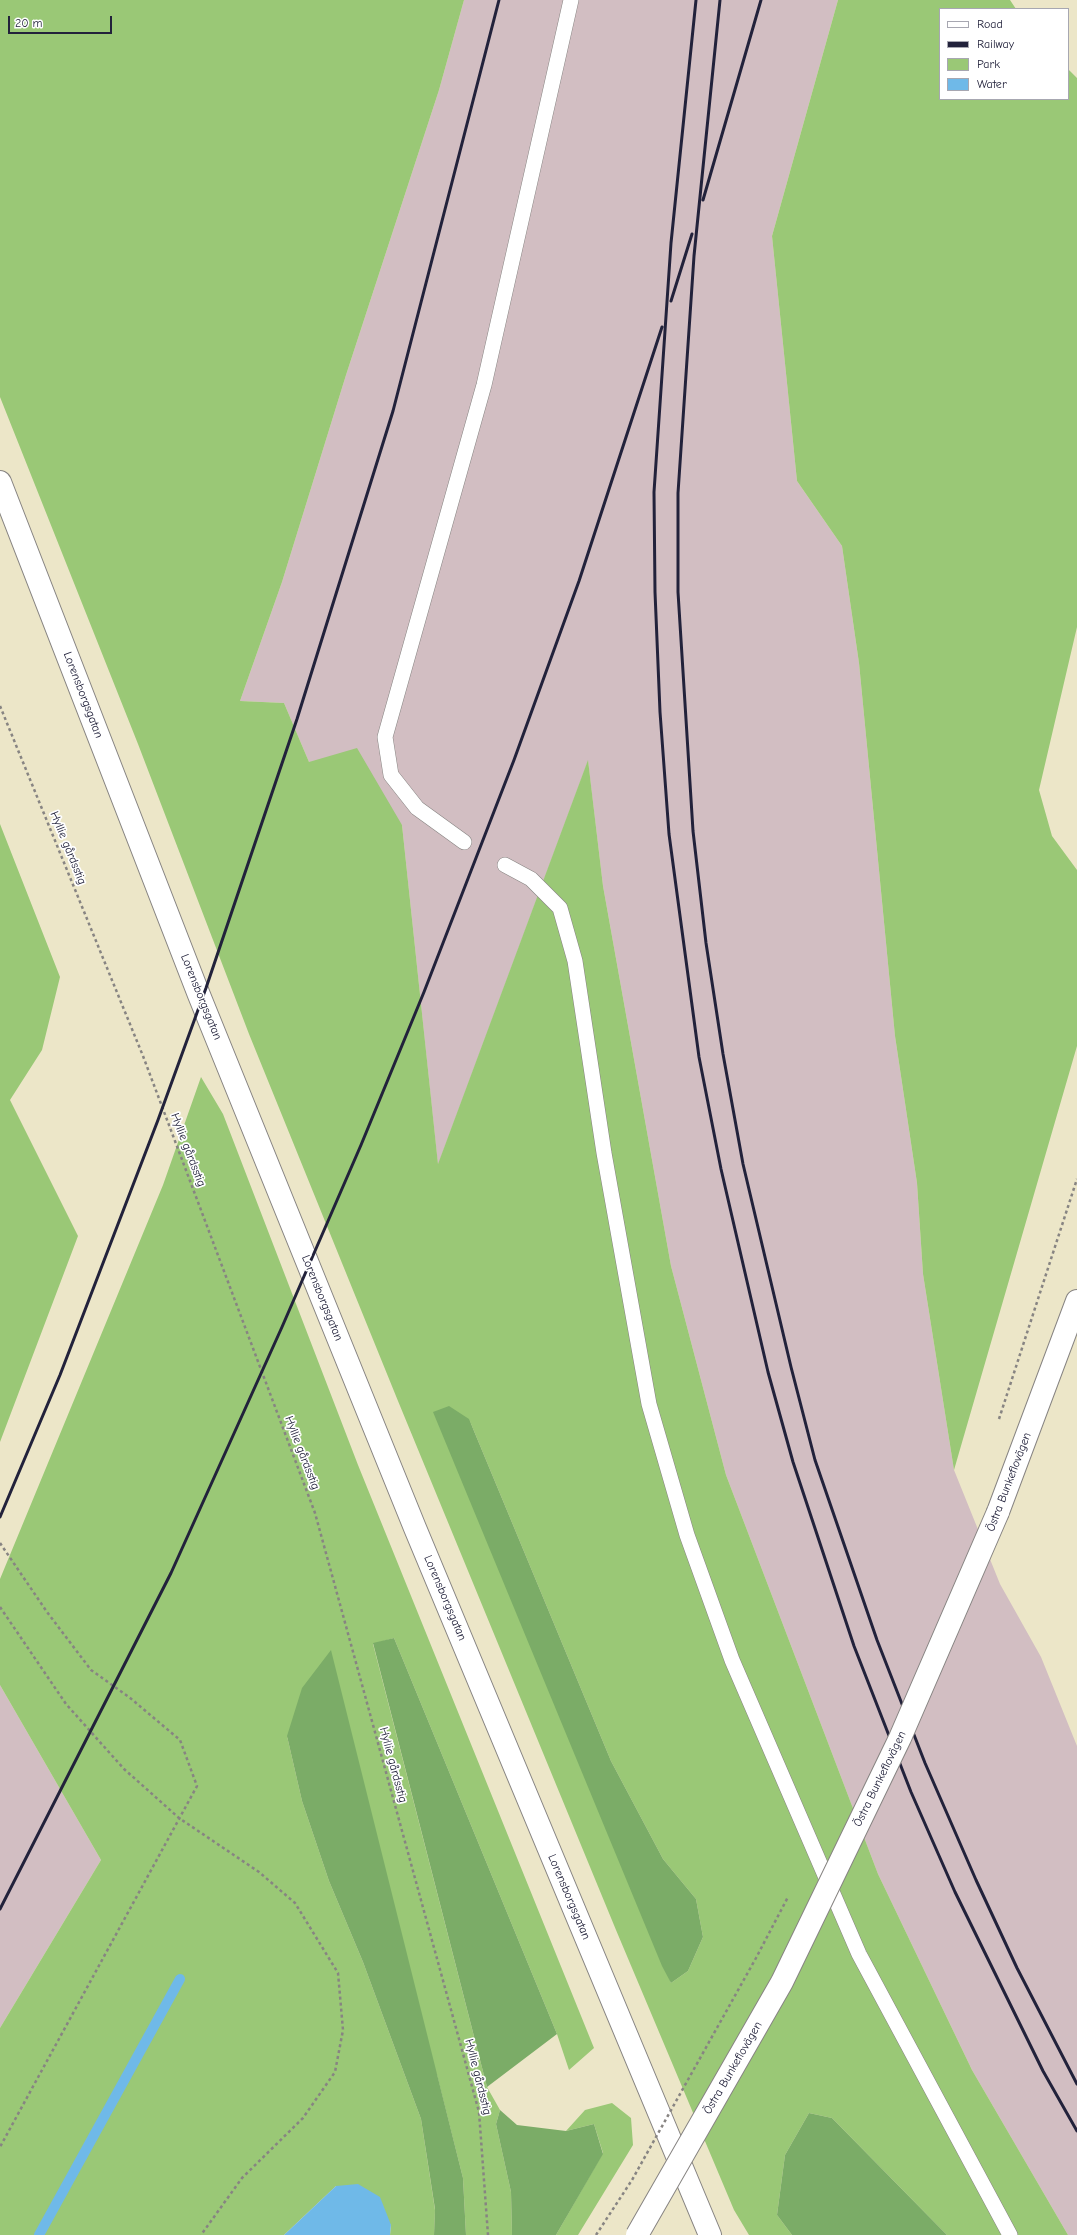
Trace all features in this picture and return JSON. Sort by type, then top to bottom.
[{"type":"main road","name":"Lorensborgsgatan","points":[[0,482],[199,995],[416,1528],[710,2235]]},
{"type":"main road","name":"Östra Bunkeflovägen","points":[[637,2235],[782,1982],[900,1738],[998,1512],[1077,1301]]},
{"type":"main road","name":"Lorensborgsgatan","points":[[657,2108],[725,2235]]},
{"type":"lane","points":[[464,842],[416,808],[391,775],[385,737],[484,385],[571,0]]},
{"type":"lane","points":[[505,865],[531,879],[560,908],[575,961],[604,1153],[650,1404],[687,1535],[730,1653],[859,1954],[1010,2235]]},
{"type":"path","name":"Hyllie gårdsstig","points":[[0,706],[143,1056],[315,1513],[479,2112],[488,2235]]},
{"type":"path","points":[[997,1426],[1077,1180]]},
{"type":"path","points":[[0,1543],[47,1612],[91,1670],[129,1697],[180,1740],[197,1786],[0,2147]]},
{"type":"path","points":[[0,1607],[66,1704],[124,1770],[179,1818],[259,1872],[295,1903],[338,1973],[343,2030],[335,2072],[303,2118],[242,2178],[201,2235]]},
{"type":"path","points":[[596,2235],[632,2180],[756,1958],[789,1894]]},
{"type":"shaded area","points":[[464,0],[838,0],[772,236],[797,481],[842,546],[859,663],[895,1036],[917,1183],[923,1274],[954,1470],[1000,1584],[1041,1657],[1077,1746],[1077,2235],[1068,2235],[972,2070],[878,1874],[726,1475],[671,1266],[603,886],[588,761],[438,1165],[402,825],[309,762],[284,703],[240,701],[282,582],[346,375],[439,90]]},
{"type":"shaded area","points":[[0,1685],[101,1860],[0,2028]]},
{"type":"green space","points":[[0,0],[464,0],[439,90],[346,375],[282,582],[240,701],[284,703],[309,762],[357,748],[402,825],[438,1164],[588,760],[603,886],[671,1266],[726,1475],[878,1874],[972,2070],[1068,2235],[947,2235],[832,2118],[809,2113],[785,2155],[777,2215],[792,2235],[749,2235],[734,2210],[616,1930],[398,1401],[249,1034],[138,744],[0,397]],"holes":[[[469,1419],[611,1761],[663,1859],[696,1899],[703,1937],[688,1971],[671,1983]]]},
{"type":"green space","points":[[838,0],[1010,0],[1015,8],[939,8],[939,100],[1069,100],[1069,70],[1077,78],[1077,627],[1039,790],[1052,836],[1077,870],[1077,1046],[954,1470],[923,1274],[917,1183],[895,1036],[859,663],[842,546],[797,481],[772,236]]},
{"type":"green space","points":[[0,824],[60,977],[42,1050],[10,1100],[78,1236],[0,1442]]},
{"type":"green space","points":[[201,1077],[223,1114],[358,1465],[594,2048],[569,2070],[557,2034],[394,1638],[373,1644],[487,2087],[500,2110],[496,2124],[511,2192],[512,2235],[466,2235],[463,2178],[437,2075],[287,1736],[302,1801],[329,1881],[363,1962],[421,2119],[435,2210],[434,2235],[390,2235],[391,2225],[336,2186],[284,2235],[0,2235],[0,2028],[101,1860],[0,1685],[0,1579],[163,1185]]},
{"type":"green space","points":[[449,1406],[469,1419],[611,1761],[663,1859],[696,1899],[703,1937],[688,1971],[671,1983],[662,1966],[433,1412]]},
{"type":"green space","points":[[394,1638],[557,2034],[487,2087],[373,1643]]},
{"type":"green space","points":[[331,1650],[463,2178],[466,2235],[434,2235],[435,2209],[421,2119],[363,1962],[329,1881],[302,1801],[287,1736],[302,1688]]},
{"type":"green space","points":[[612,2103],[631,2118],[633,2145],[578,2235],[556,2235],[603,2153],[594,2124],[566,2131],[585,2110]]},
{"type":"green space","points":[[500,2110],[517,2125],[566,2131],[594,2124],[603,2154],[556,2235],[512,2235],[511,2192],[496,2124]]},
{"type":"green space","points":[[809,2113],[832,2118],[947,2235],[792,2235],[777,2215],[785,2155]]},
{"type":"water","points":[[358,2184],[380,2197],[391,2225],[390,2235],[284,2235],[336,2186]]},
{"type":"waterway","points":[[39,2235],[180,1979]]},
{"type":"railway","points":[[0,1517],[60,1375],[158,1120],[206,988],[297,719],[393,411],[499,0]]},
{"type":"railway","points":[[696,0],[671,243],[654,492],[655,592],[660,712],[669,834],[699,1057],[721,1169],[768,1372],[793,1462],[854,1646],[911,1792],[955,1892],[1043,2071],[1077,2131]]},
{"type":"railway","points":[[720,0],[694,256],[678,493],[678,592],[693,831],[706,943],[723,1054],[743,1164],[791,1367],[815,1460],[877,1640],[925,1763],[976,1880],[1017,1968],[1077,2084]]},
{"type":"railway","points":[[703,200],[761,0]]},
{"type":"railway","points":[[671,301],[692,234]]},
{"type":"railway","points":[[0,1909],[171,1573],[282,1327],[361,1145],[424,992],[514,760],[579,581],[662,327]]}]
